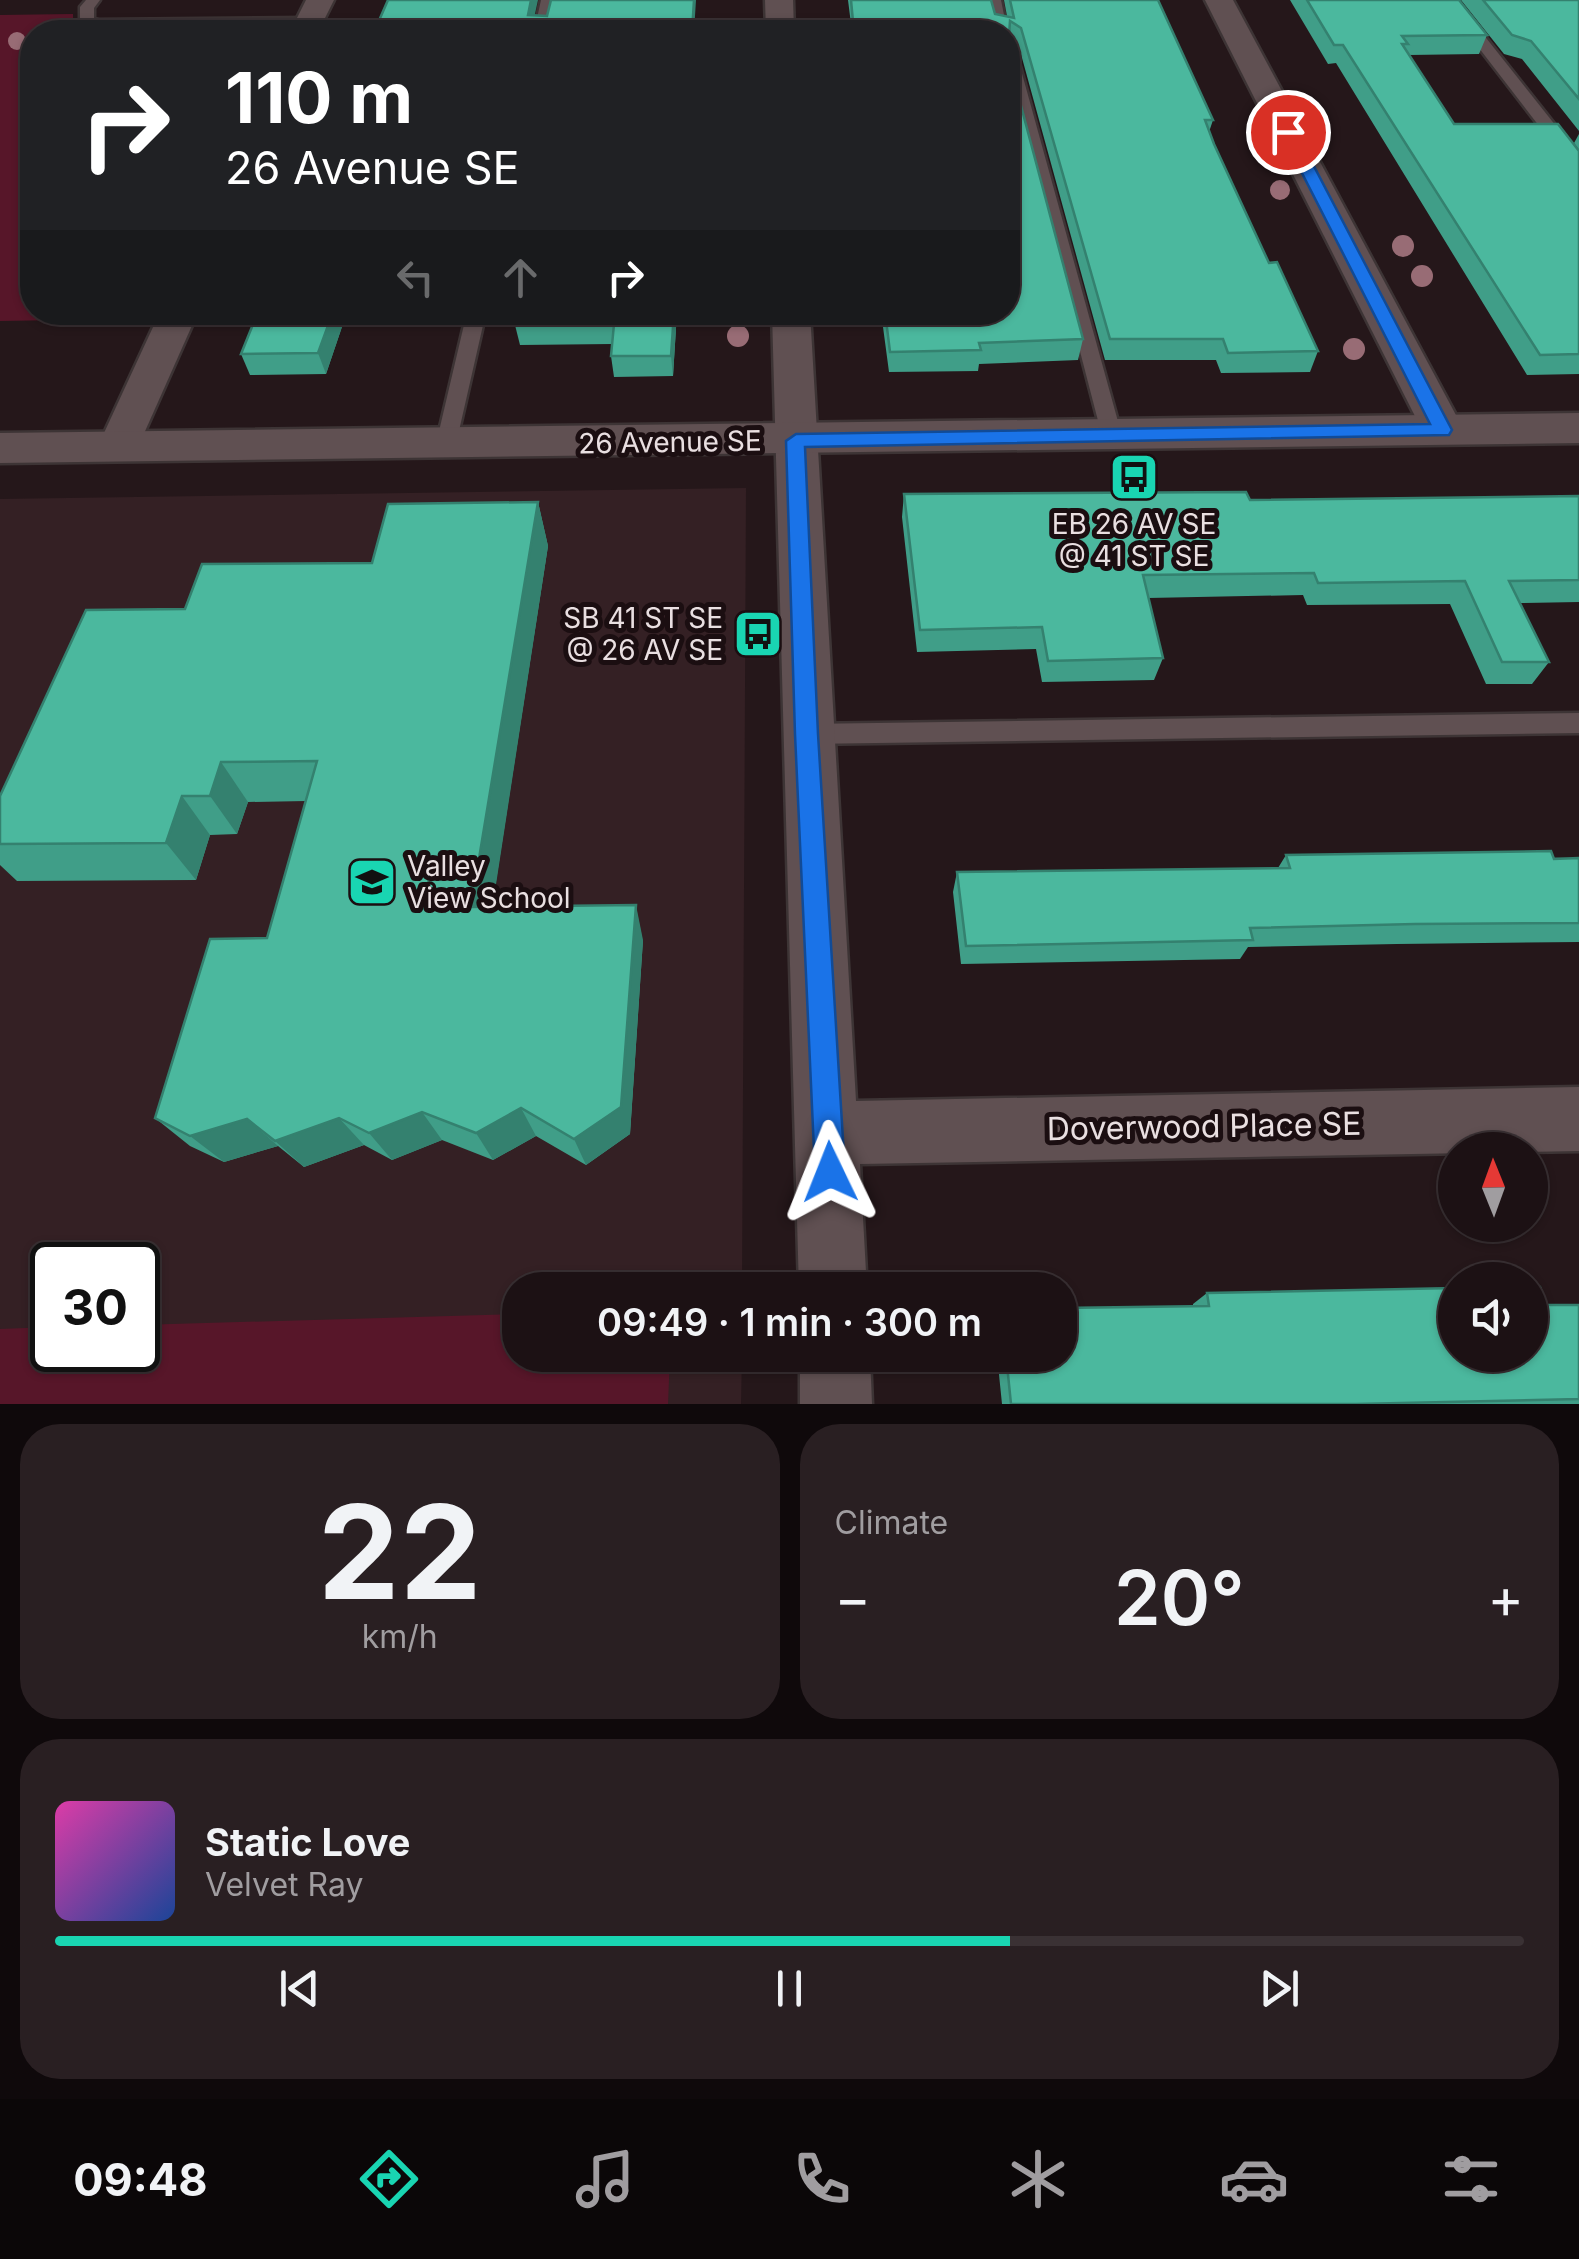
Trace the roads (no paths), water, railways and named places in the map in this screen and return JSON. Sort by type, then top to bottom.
[{"type":"street","points":[[1220,0],[1443,430]]},
{"type":"street","points":[[119,446],[173,325]]},
{"type":"street","points":[[792,325],[806,734],[829,1133],[833,1272]]},
{"type":"street","name":"26 Avenue SE","points":[[0,448],[796,441],[1579,428]]},
{"type":"street","name":"Doverwood Place SE","points":[[829,1133],[1579,1118]]},
{"type":"street","points":[[835,1372],[836,1404]]},
{"type":"lane","points":[[1449,0],[1579,166]]},
{"type":"lane","points":[[240,20],[311,18]]},
{"type":"lane","points":[[1020,93],[1112,436]]},
{"type":"lane","points":[[446,444],[473,325]]},
{"type":"lane","points":[[806,734],[1579,724]]},
{"type":"place","name":"EB 26 AV SE @ 41 ST SE","points":[[1134,477]]},
{"type":"place","name":"SB 41 ST SE @ 26 AV SE","points":[[758,634]]},
{"type":"place","name":"Valley View School","points":[[372,882]]}]
